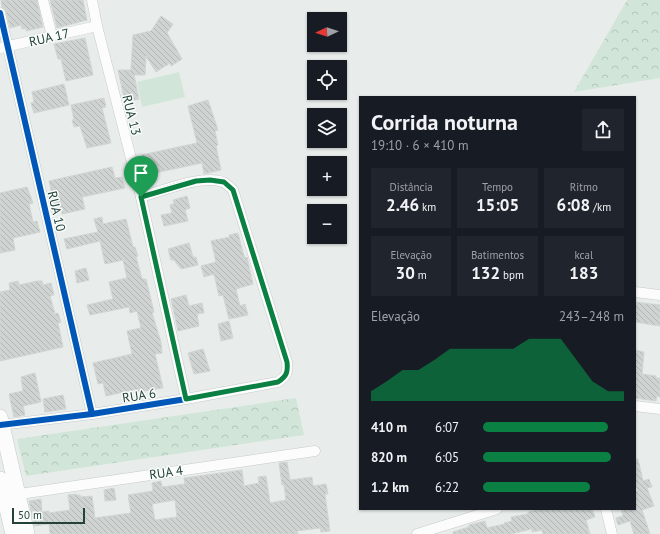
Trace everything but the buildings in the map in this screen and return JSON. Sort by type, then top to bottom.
[{"type":"street","points":[[43,0],[52,36]]},
{"type":"street","name":"RUA 13","points":[[92,0],[97,26],[141,197],[186,399]]},
{"type":"street","name":"RUA 10","points":[[0,14],[4,48],[92,414]]},
{"type":"street","name":"RUA 17","points":[[4,48],[97,26]]},
{"type":"street","name":"RUA 6","points":[[1,422],[92,414],[278,382],[286,377],[288,371],[287,362],[233,190],[224,182],[210,180],[196,181],[141,197]]},
{"type":"street","points":[[636,292],[660,294]]},
{"type":"street","points":[[636,406],[660,409]]},
{"type":"street","points":[[1,422],[7,497],[12,534]]},
{"type":"street","name":"RUA 4","points":[[7,497],[315,451]]},
{"type":"street","points":[[0,479],[7,497],[27,534]]},
{"type":"street","points":[[417,534],[494,510]]},
{"type":"street","points":[[606,510],[612,534]]},
{"type":"green space","points":[[627,0],[660,0],[660,78],[574,92]]},
{"type":"green space","points":[[179,72],[185,97],[142,107],[137,82]]},
{"type":"green space","points":[[296,398],[304,435],[26,476],[17,439]]},
{"type":"cycle path","points":[[0,13],[92,414]]},
{"type":"cycle path","points":[[0,425],[92,414],[186,399],[278,382],[285,376],[287,371],[287,362],[233,190],[223,182],[205,180],[182,184],[141,197]]},
{"type":"route","points":[[210,180],[224,182],[233,190],[287,362],[288,371],[286,377],[278,382],[186,399],[141,197],[196,181],[210,180]]}]
